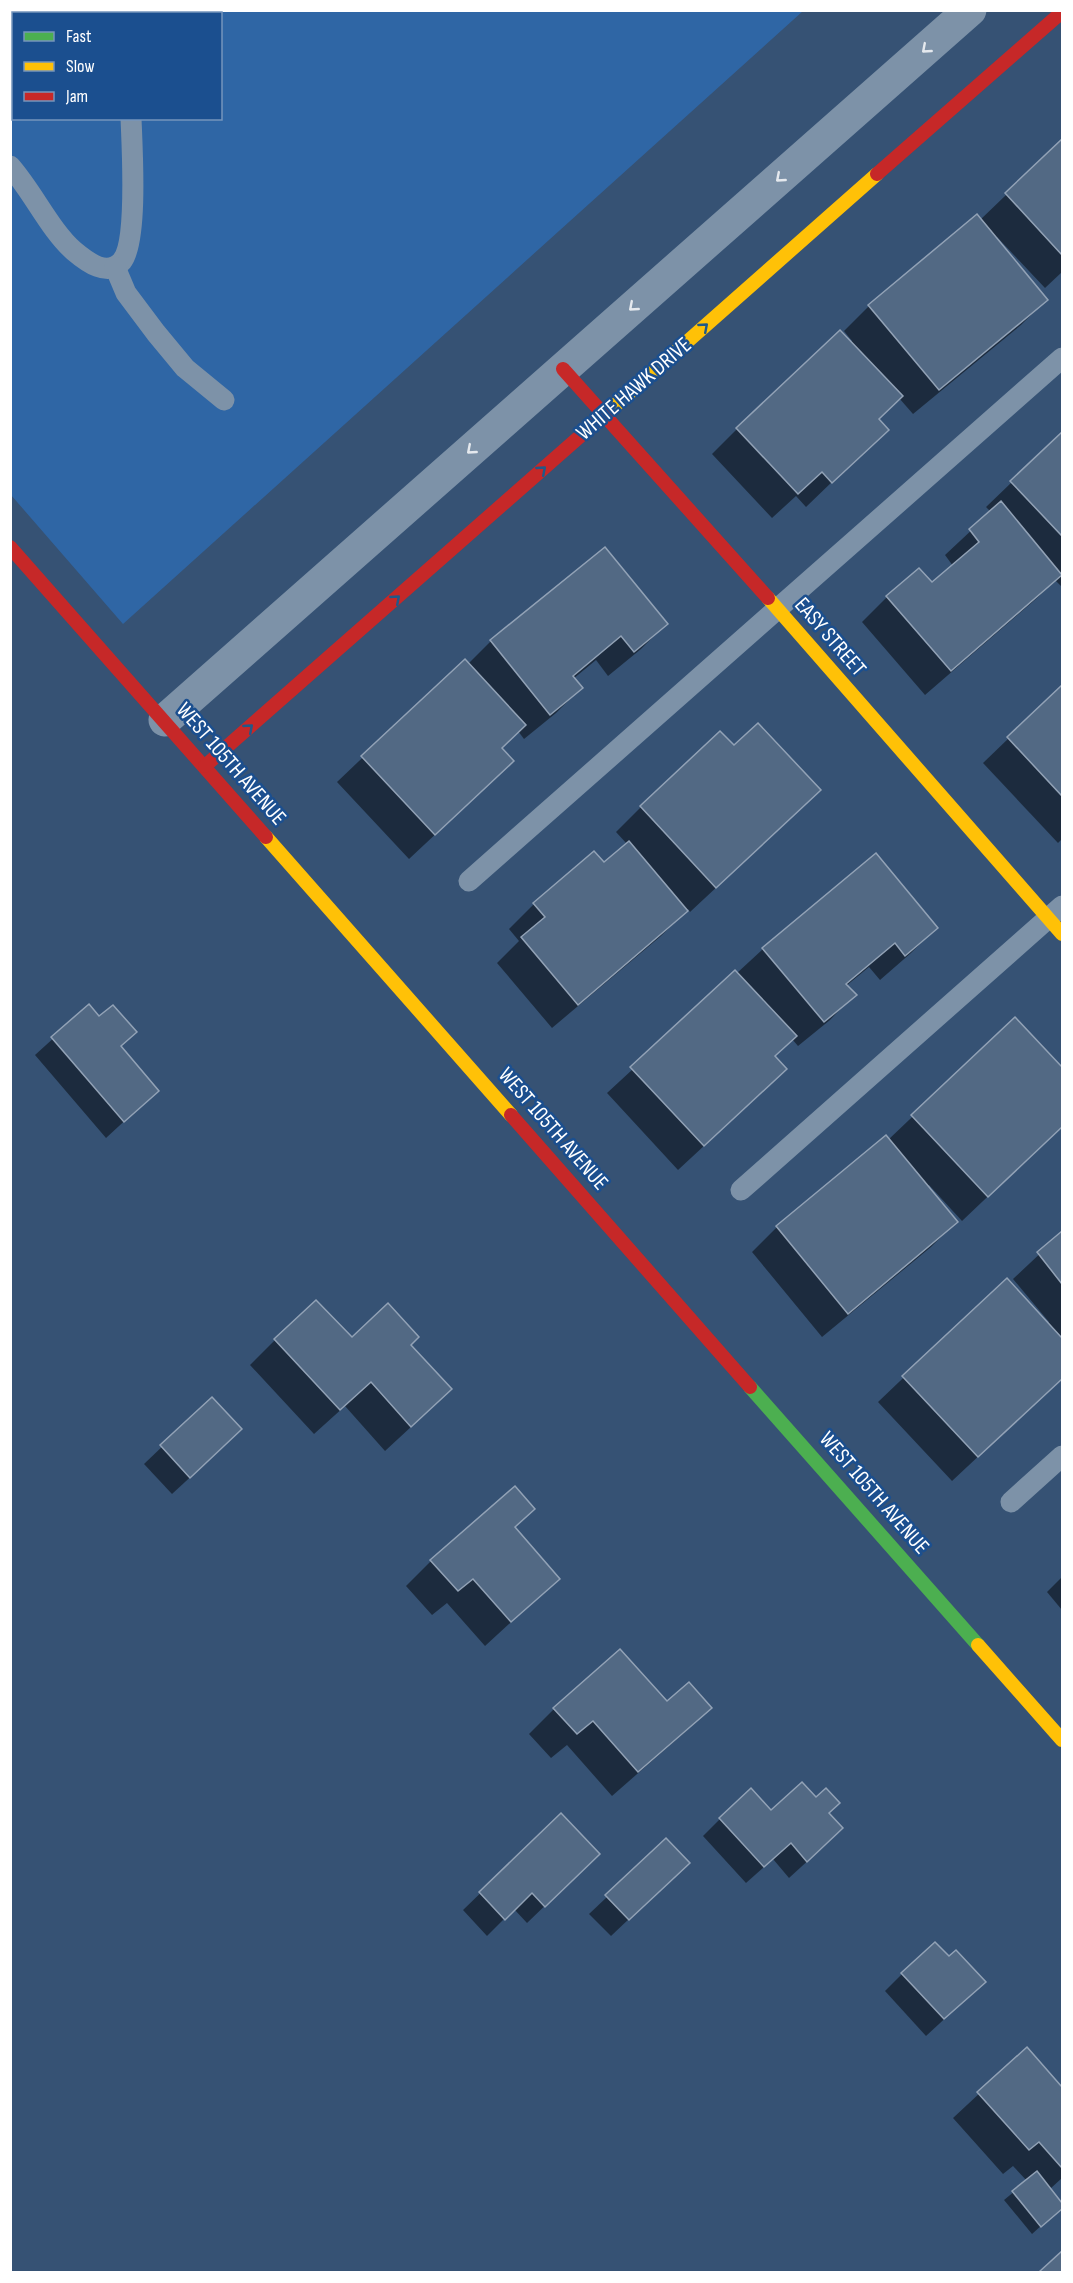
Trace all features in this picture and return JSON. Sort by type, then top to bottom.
[{"type":"street","points":[[165,720],[970,10]]},
{"type":"street","name":"WHITE HAWK DRIVE","points":[[205,766],[1062,12]]},
{"type":"street","name":"EASY STREET","points":[[563,369],[1058,920]]},
{"type":"street","name":"WEST 105TH AVENUE","points":[[10,546],[1062,1740]]},
{"type":"lane","points":[[10,166],[35,197],[61,237],[74,251],[91,264],[105,269],[115,267],[123,259],[128,243],[132,200],[131,120]]},
{"type":"lane","points":[[115,267],[126,292],[163,342],[185,368],[224,400]]},
{"type":"lane","points":[[470,882],[1062,358]]},
{"type":"lane","points":[[741,1190],[1058,920]]},
{"type":"lane","points":[[1011,1502],[1062,1456]]},
{"type":"shaded area","points":[[10,11],[803,11],[123,624],[11,495]]},
{"type":"building","points":[[1062,139],[1062,255],[1005,193]]},
{"type":"building","points":[[977,214],[1048,300],[939,390],[868,305]]},
{"type":"building","points":[[840,330],[903,396],[879,419],[889,430],[832,483],[822,472],[798,494],[736,428]]},
{"type":"building","points":[[1062,432],[1062,536],[1010,481]]},
{"type":"building","points":[[1001,501],[1062,575],[951,671],[886,596],[919,568],[932,582],[979,542],[969,529]]},
{"type":"building","points":[[605,547],[668,624],[634,652],[621,636],[573,676],[583,688],[550,715],[490,640]]},
{"type":"building","points":[[465,659],[526,725],[502,748],[514,761],[435,835],[361,756]]},
{"type":"building","points":[[1062,685],[1062,796],[1007,737]]},
{"type":"building","points":[[758,723],[821,790],[716,888],[640,806],[720,731],[734,745]]},
{"type":"building","points":[[629,841],[688,911],[578,1005],[521,937],[545,917],[533,903],[594,851],[604,862]]},
{"type":"building","points":[[876,853],[938,928],[905,956],[895,943],[846,984],[857,995],[824,1022],[762,948]]},
{"type":"building","points":[[735,970],[797,1036],[775,1056],[787,1069],[704,1146],[630,1067]]},
{"type":"building","points":[[89,1004],[99,1016],[113,1005],[137,1032],[121,1046],[159,1091],[124,1122],[51,1037]]},
{"type":"building","points":[[1015,1017],[1062,1067],[1062,1127],[988,1197],[911,1115]]},
{"type":"building","points":[[886,1135],[958,1222],[848,1314],[776,1226]]},
{"type":"building","points":[[1062,1231],[1062,1284],[1037,1252]]},
{"type":"building","points":[[1007,1278],[1062,1338],[1062,1379],[978,1457],[902,1376]]},
{"type":"building","points":[[316,1300],[352,1337],[388,1303],[419,1337],[411,1345],[452,1389],[411,1427],[371,1382],[340,1410],[274,1339]]},
{"type":"building","points":[[212,1397],[242,1429],[190,1478],[160,1445]]},
{"type":"building","points":[[515,1486],[535,1509],[515,1527],[560,1579],[511,1622],[473,1579],[458,1591],[430,1560]]},
{"type":"building","points":[[620,1649],[667,1701],[689,1682],[712,1708],[638,1772],[593,1721],[577,1734],[553,1708]]},
{"type":"building","points":[[802,1782],[816,1797],[826,1788],[840,1803],[829,1813],[843,1828],[807,1862],[791,1843],[764,1867],[719,1818],[751,1788],[771,1810]]},
{"type":"building","points":[[561,1813],[600,1854],[545,1907],[532,1893],[505,1920],[479,1892]]},
{"type":"building","points":[[666,1838],[690,1863],[629,1920],[605,1895]]},
{"type":"building","points":[[935,1942],[949,1956],[956,1950],[986,1982],[944,2019],[901,1973]]},
{"type":"building","points":[[1027,2047],[1062,2087],[1062,2168],[1039,2142],[1029,2150],[977,2092]]},
{"type":"building","points":[[1037,2171],[1062,2203],[1062,2209],[1041,2227],[1012,2191]]},
{"type":"building","points":[[1062,2251],[1062,2272],[1039,2272]]},
{"type":"traffic: fast","points":[[750,1387],[978,1645]]},
{"type":"traffic: slow","points":[[594,424],[877,174]]},
{"type":"traffic: slow","points":[[768,598],[1062,934]]},
{"type":"traffic: slow","points":[[266,837],[511,1115]]},
{"type":"traffic: slow","points":[[978,1645],[1062,1740]]},
{"type":"traffic: jam","points":[[877,174],[1062,12]]},
{"type":"traffic: jam","points":[[563,369],[768,598]]},
{"type":"traffic: jam","points":[[205,766],[594,424]]},
{"type":"traffic: jam","points":[[10,547],[266,837]]},
{"type":"traffic: jam","points":[[511,1115],[750,1387]]}]
